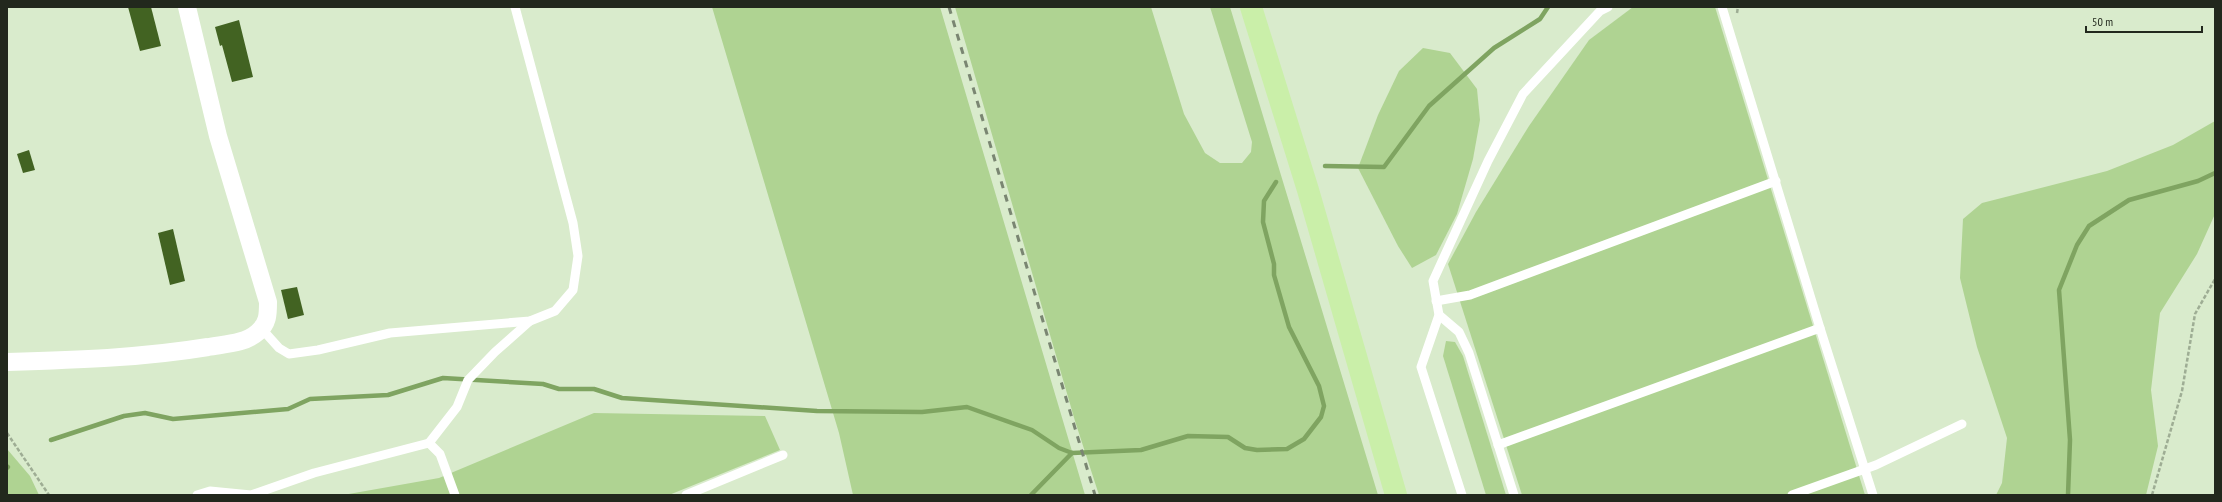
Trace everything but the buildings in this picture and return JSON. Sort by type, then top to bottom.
[{"type":"main road","points":[[1251,7],[1308,190],[1396,495]]},
{"type":"street","points":[[7,362],[104,360],[184,351],[241,341],[257,333],[268,319],[268,302],[218,136],[187,7]]},
{"type":"lane","points":[[261,328],[279,348],[289,354],[318,350],[390,333],[530,321],[555,311],[573,290],[578,256],[573,223],[515,7]]},
{"type":"lane","points":[[1462,495],[1421,367],[1439,315],[1433,281],[1488,161],[1523,94],[1600,11],[1608,7]]},
{"type":"lane","points":[[1722,7],[1820,328],[1873,495]]},
{"type":"lane","points":[[1436,301],[1470,295],[1776,181]]},
{"type":"lane","points":[[1439,315],[1459,332],[1470,353],[1514,495]]},
{"type":"lane","points":[[197,495],[210,491],[251,495],[314,473],[429,443],[457,407],[468,380],[495,352],[530,321]]},
{"type":"lane","points":[[1498,445],[1820,328]]},
{"type":"lane","points":[[1792,495],[1865,469],[1962,424]]},
{"type":"lane","points":[[429,443],[440,454],[455,495]]},
{"type":"lane","points":[[686,495],[783,455]]},
{"type":"path","points":[[2152,495],[2182,391],[2196,314],[2215,279]]},
{"type":"path","points":[[7,433],[49,495]]},
{"type":"green space","points":[[712,7],[940,7],[1085,495],[853,495],[839,433]]},
{"type":"green space","points":[[955,7],[1151,7],[1184,114],[1205,153],[1220,163],[1242,163],[1251,152],[1252,142],[1210,7],[1230,7],[1378,495],[1099,495],[1075,421]]},
{"type":"green space","points":[[1633,7],[1715,7],[1865,495],[1522,495],[1448,264],[1476,212],[1529,126],[1589,40]]},
{"type":"green space","points":[[1423,48],[1450,53],[1477,89],[1480,120],[1473,159],[1457,214],[1436,255],[1412,268],[1398,246],[1358,168],[1378,115],[1399,71]]},
{"type":"green space","points":[[2215,121],[2215,214],[2197,254],[2160,313],[2151,390],[2158,446],[2146,495],[1996,495],[2002,483],[2007,438],[1977,347],[1960,278],[1963,219],[1982,203],[2107,171],[2173,145]]},
{"type":"green space","points":[[1446,341],[1455,342],[1463,356],[1506,495],[1486,495],[1443,356]]},
{"type":"green space","points":[[594,413],[765,416],[780,450],[669,495],[343,495],[439,478]]},
{"type":"green space","points":[[7,449],[30,476],[39,495],[7,495]]},
{"type":"waterway","points":[[1325,166],[1384,167],[1429,106],[1494,48],[1540,19],[1548,7]]},
{"type":"waterway","points":[[2068,495],[2070,440],[2059,290],[2077,245],[2089,226],[2129,200],[2198,181],[2215,173]]},
{"type":"waterway","points":[[51,440],[124,416],[145,413],[173,419],[288,409],[310,399],[388,395],[443,378],[543,384],[559,389],[594,389],[622,398],[817,411],[922,412],[967,407],[1032,430],[1059,448],[1072,453],[1141,450],[1188,436],[1228,437],[1245,448],[1257,450],[1287,449],[1304,439],[1321,417],[1324,406],[1319,386],[1289,327],[1274,275],[1274,264],[1263,222],[1264,201],[1276,182]]},
{"type":"waterway","points":[[1031,495],[1072,453]]},
{"type":"railway","points":[[949,7],[1095,495]]}]
